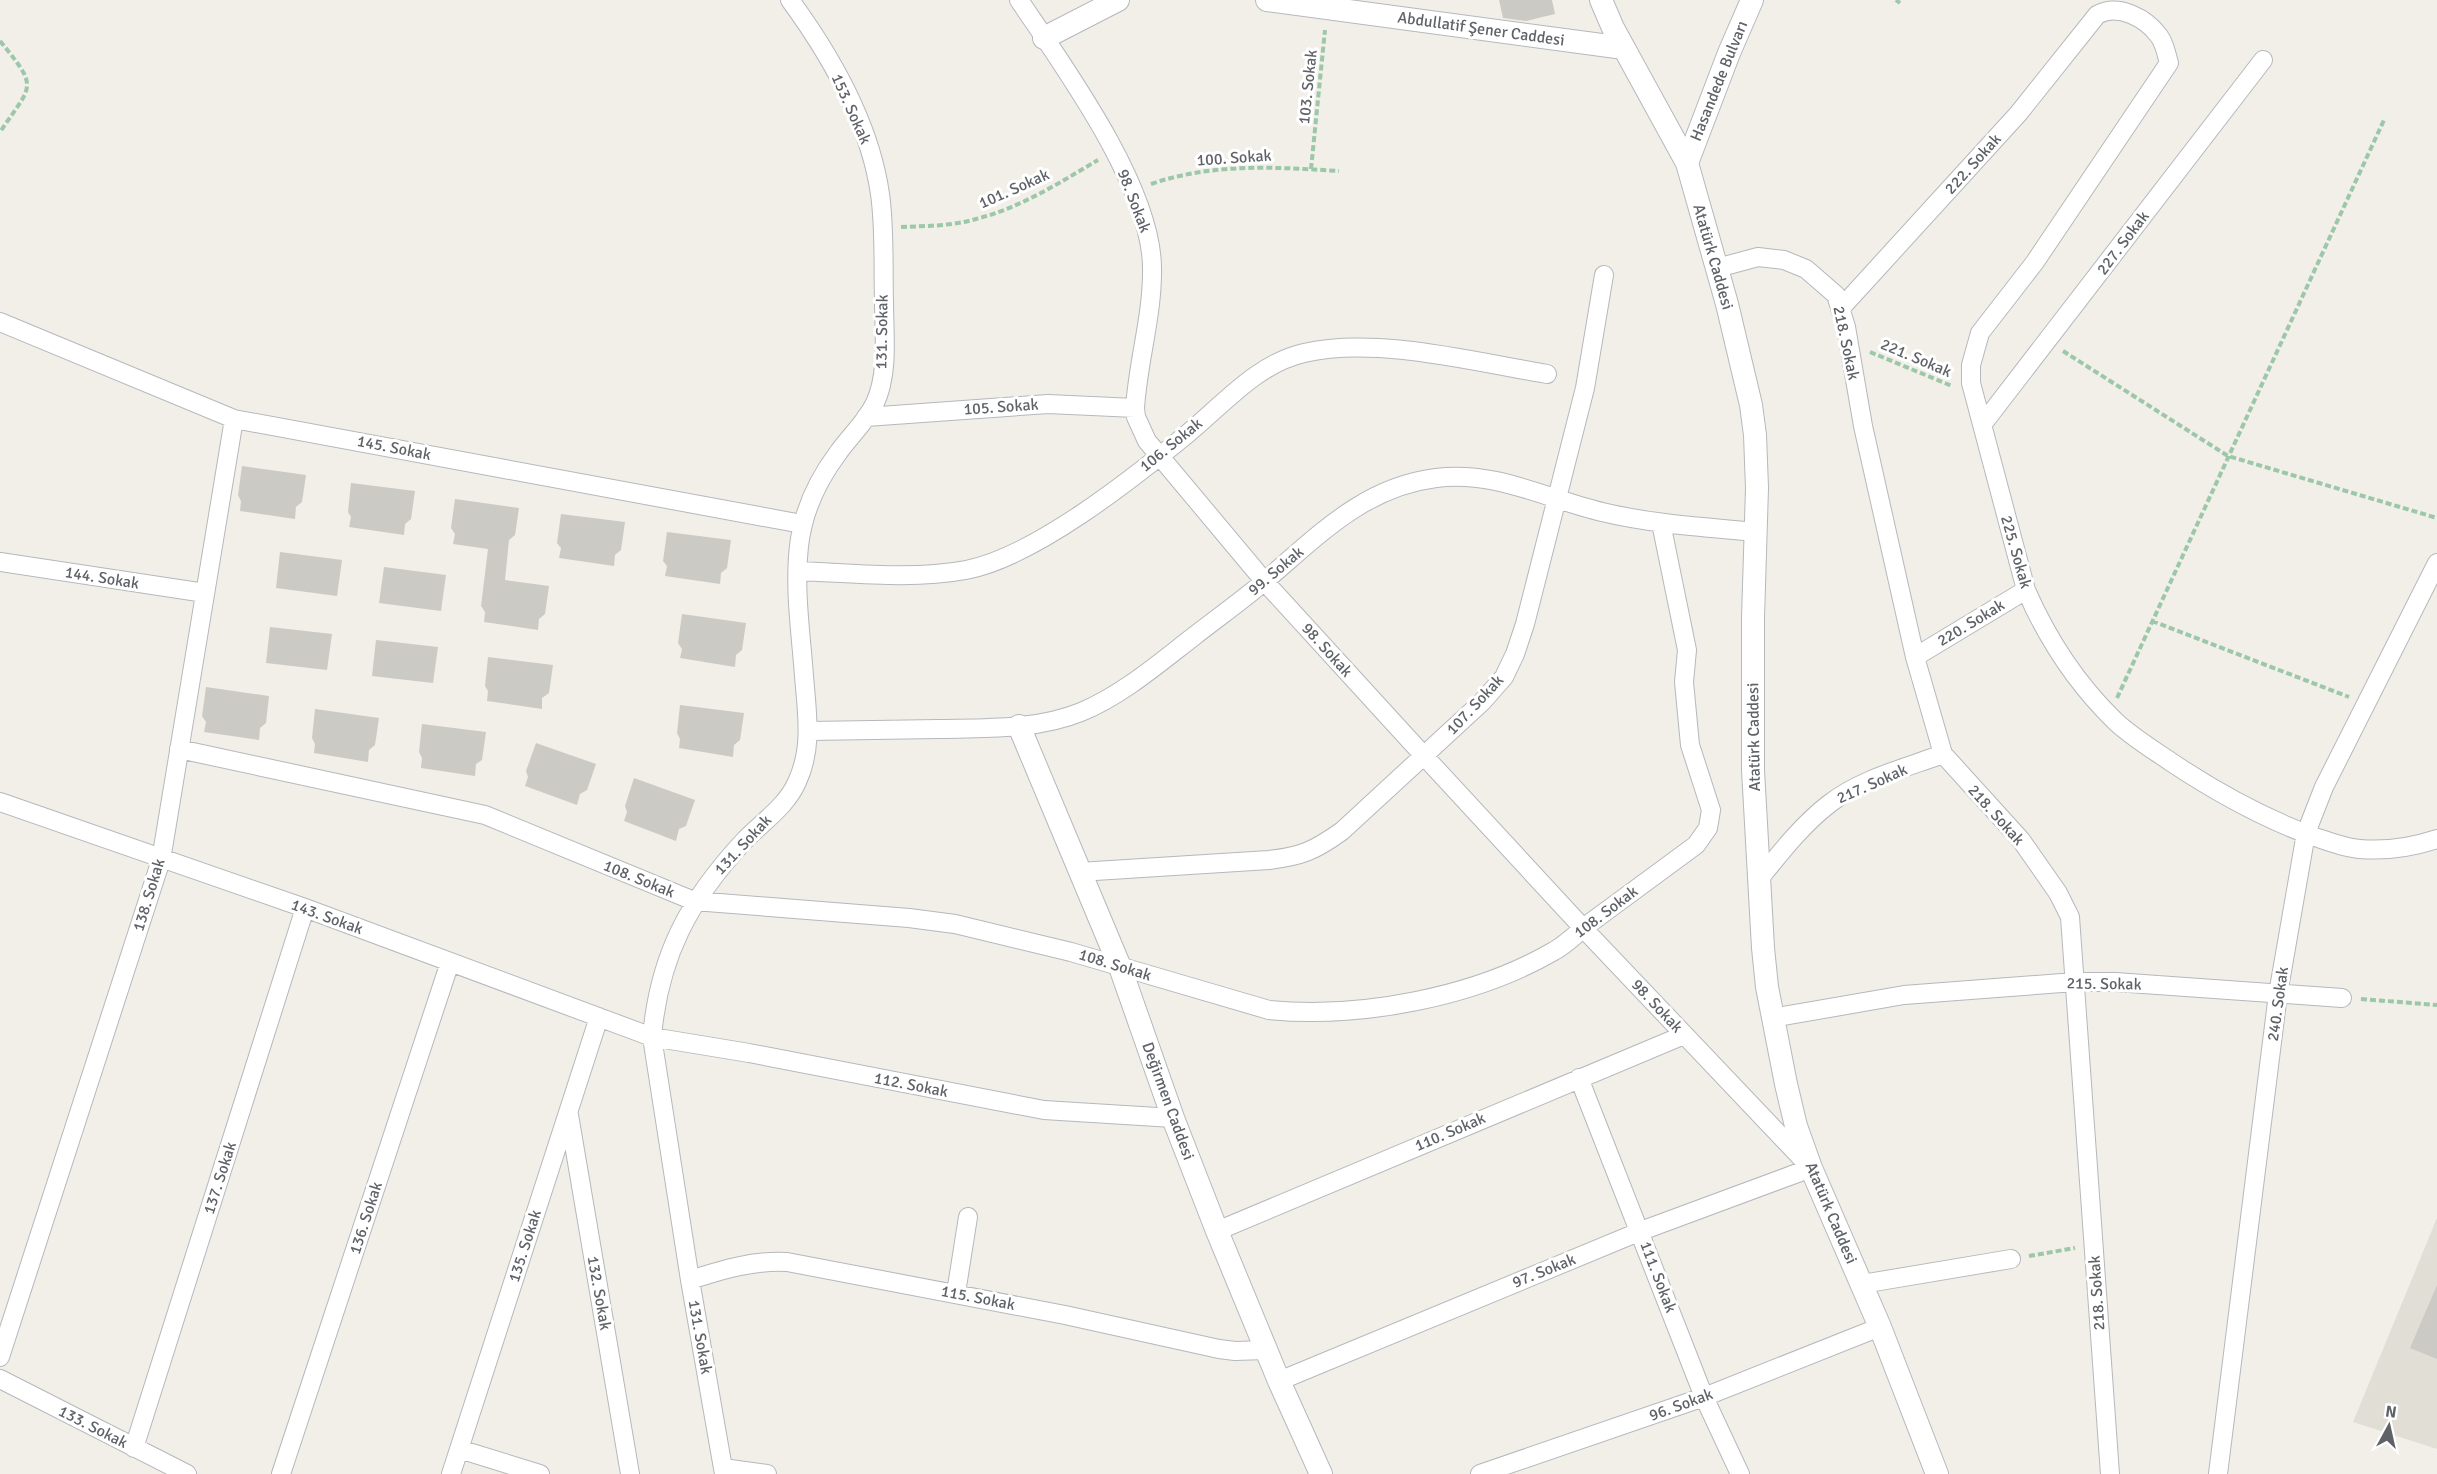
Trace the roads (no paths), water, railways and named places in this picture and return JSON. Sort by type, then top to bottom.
[{"type":"street","name":"153. Sokak","points":[[790,0],[825,53],[866,136],[881,196],[882,228]]},
{"type":"street","name":"98. Sokak","points":[[1019,0],[1101,128],[1133,190],[1151,247],[1152,283],[1135,408],[1141,430],[1158,457],[1265,582],[1425,757],[1583,928],[1811,1168]]},
{"type":"street","points":[[1044,38],[1118,0]]},
{"type":"street","name":"Abdullatif Şener Caddesi","points":[[1267,0],[1624,48]]},
{"type":"street","name":"Atatürk Caddesi","points":[[1601,0],[1624,48],[1687,163],[1742,360],[1751,405],[1757,478],[1753,618],[1753,770],[1763,948],[1772,1018],[1796,1126],[1811,1168],[1880,1327],[1937,1474]]},
{"type":"street","name":"Hasandede Bulvarı","points":[[1687,163],[1752,0]]},
{"type":"street","name":"222. Sokak","points":[[1841,308],[2018,114],[2097,15],[2112,10],[2137,17],[2148,24],[2165,46],[2169,63]]},
{"type":"street","name":"227. Sokak","points":[[1982,425],[2263,60]]},
{"type":"street","name":"225. Sokak","points":[[2169,63],[2041,254],[1980,333],[1971,365],[1974,396],[2026,590],[2036,612],[2073,672],[2109,715],[2141,742],[2208,787],[2275,822],[2334,844],[2358,849],[2400,848],[2437,839]]},
{"type":"street","name":"131. Sokak","points":[[724,1471],[690,1280],[652,1037],[660,982],[672,946],[694,901],[745,840],[786,800],[804,764],[809,730],[798,571],[802,524],[810,498],[825,471],[876,401],[885,354],[882,228]]},
{"type":"street","name":"218. Sokak","points":[[1717,268],[1758,257],[1784,260],[1806,269],[1836,295],[1841,308],[1863,426],[1915,657],[1942,754],[2021,840],[2058,893],[2070,917],[2110,1474]]},
{"type":"street","name":"107. Sokak","points":[[1079,872],[1294,857],[1316,849],[1342,831],[1425,757],[1482,702],[1503,677],[1525,624],[1585,388],[1604,275]]},
{"type":"street","name":"145. Sokak","points":[[0,322],[234,419],[802,524]]},
{"type":"street","name":"106. Sokak","points":[[798,571],[911,575],[968,570],[991,563],[1029,546],[1078,515],[1158,457],[1246,382],[1284,360],[1302,353],[1348,347],[1391,348],[1547,374]]},
{"type":"street","name":"105. Sokak","points":[[866,417],[1048,404],[1135,408]]},
{"type":"street","name":"138. Sokak","points":[[0,1357],[161,860],[234,419]]},
{"type":"street","name":"99. Sokak","points":[[809,730],[979,729],[1038,724],[1082,711],[1113,696],[1167,658],[1265,582],[1349,511],[1373,497],[1401,486],[1435,478],[1465,476],[1488,478],[1601,512],[1661,523],[1756,532]]},
{"type":"street","name":"108. Sokak","points":[[179,749],[485,815],[694,901],[909,918],[955,924],[1018,938],[1269,1010],[1302,1014],[1359,1011],[1485,984],[1518,971],[1557,950],[1583,928],[1696,845],[1708,828],[1711,810],[1690,745],[1683,682],[1687,650],[1661,523]]},
{"type":"street","name":"144. Sokak","points":[[0,562],[205,593]]},
{"type":"street","name":"240. Sokak","points":[[2218,1474],[2278,994],[2306,833],[2324,787],[2437,563]]},
{"type":"street","name":"220. Sokak","points":[[1915,657],[2026,590]]},
{"type":"street","name":"Değirmen Caddesi","points":[[1019,726],[1120,967],[1173,1118],[1217,1231],[1279,1381],[1321,1474]]},
{"type":"street","name":"217. Sokak","points":[[1760,878],[1789,841],[1830,803],[1874,780],[1942,754]]},
{"type":"street","name":"143. Sokak","points":[[0,803],[305,908],[652,1037]]},
{"type":"street","name":"137. Sokak","points":[[134,1448],[305,908]]},
{"type":"street","name":"136. Sokak","points":[[281,1474],[450,962]]},
{"type":"street","name":"215. Sokak","points":[[1772,1018],[1904,995],[2075,982],[2115,982],[2342,998]]},
{"type":"street","name":"135. Sokak","points":[[451,1474],[599,1017]]},
{"type":"street","name":"110. Sokak","points":[[1217,1231],[1684,1035]]},
{"type":"street","name":"112. Sokak","points":[[652,1037],[749,1053],[1044,1110],[1173,1118]]},
{"type":"street","name":"111. Sokak","points":[[1579,1078],[1641,1231],[1704,1397],[1740,1474]]},
{"type":"street","name":"132. Sokak","points":[[568,1112],[630,1474]]},
{"type":"street","name":"97. Sokak","points":[[1279,1381],[1641,1231],[1811,1168]]},
{"type":"street","points":[[956,1293],[968,1217]]},
{"type":"street","points":[[1862,1284],[2011,1259]]},
{"type":"street","name":"115. Sokak","points":[[690,1280],[743,1264],[769,1261],[787,1262],[1065,1314],[1220,1349],[1266,1350]]},
{"type":"street","name":"96. Sokak","points":[[1480,1474],[1704,1397],[1880,1327]]},
{"type":"street","name":"133. Sokak","points":[[0,1379],[187,1474]]},
{"type":"street","points":[[459,1449],[540,1474]]},
{"type":"street","points":[[724,1471],[766,1474]]}]
